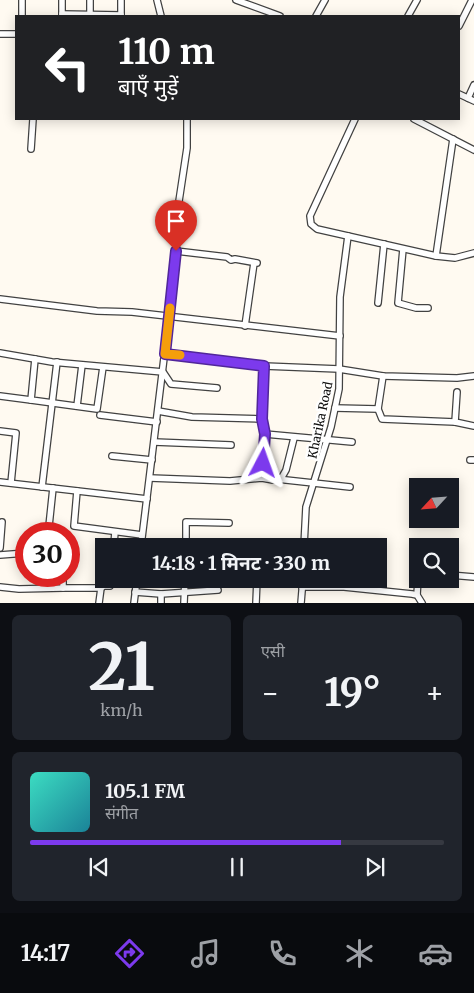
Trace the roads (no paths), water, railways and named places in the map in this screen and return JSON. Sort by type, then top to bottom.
[{"type":"street","points":[[22,0],[22,15]]},
{"type":"street","points":[[62,0],[62,15],[90,15],[90,0]]},
{"type":"street","points":[[121,0],[121,15]]},
{"type":"street","points":[[157,0],[161,15]]},
{"type":"street","points":[[236,0],[277,15]]},
{"type":"street","points":[[317,15],[325,0]]},
{"type":"street","points":[[408,15],[416,0]]},
{"type":"street","points":[[460,24],[472,0]]},
{"type":"street","points":[[0,34],[15,34]]},
{"type":"street","points":[[468,98],[474,86]]},
{"type":"street","points":[[460,94],[474,102]]},
{"type":"street","points":[[30,149],[33,120]]},
{"type":"street","points":[[77,491],[74,526],[142,536],[165,354],[176,251],[179,201],[187,148],[188,120]]},
{"type":"street","points":[[355,120],[310,216],[311,224],[318,230],[436,256],[455,258],[474,253]]},
{"type":"street","points":[[416,120],[474,150]]},
{"type":"street","points":[[436,256],[453,139]]},
{"type":"street","name":"Kharika Road","points":[[304,538],[306,507],[327,440],[339,389],[340,296],[348,236]]},
{"type":"street","points":[[378,303],[384,244]]},
{"type":"street","points":[[403,248],[398,302],[416,308],[428,308]]},
{"type":"street","points":[[176,251],[256,263],[245,326]]},
{"type":"street","points":[[0,299],[340,336]]},
{"type":"street","points":[[0,353],[82,365],[163,372]]},
{"type":"street","points":[[165,354],[264,366],[339,369],[383,376],[457,378],[474,376]]},
{"type":"street","points":[[31,400],[35,359]]},
{"type":"street","points":[[42,487],[57,362]]},
{"type":"street","points":[[77,406],[82,365]]},
{"type":"street","points":[[262,478],[265,434],[262,419],[264,366]]},
{"type":"street","points":[[0,396],[97,409],[103,367]]},
{"type":"street","points":[[163,372],[171,384],[217,388]]},
{"type":"street","points":[[383,376],[378,409],[382,419],[455,422],[474,425]]},
{"type":"street","points":[[455,422],[457,392]]},
{"type":"street","points":[[335,408],[378,409]]},
{"type":"street","points":[[158,411],[192,417],[262,419]]},
{"type":"street","points":[[100,415],[157,422]]},
{"type":"street","points":[[0,431],[16,433],[11,483]]},
{"type":"street","points":[[265,434],[352,442]]},
{"type":"street","points":[[150,478],[230,481],[262,478],[273,480],[282,477],[286,470],[294,438]]},
{"type":"street","points":[[154,442],[231,445]]},
{"type":"street","points":[[112,456],[152,460]]},
{"type":"street","points":[[277,478],[350,487]]},
{"type":"street","points":[[0,482],[147,499]]},
{"type":"street","points":[[49,522],[53,488]]},
{"type":"street","points":[[0,548],[2,522]]},
{"type":"street","points":[[186,538],[186,522],[229,523]]},
{"type":"street","points":[[114,538],[115,532]]},
{"type":"street","points":[[0,555],[15,554]]},
{"type":"street","points":[[459,576],[474,577]]},
{"type":"street","points":[[0,587],[19,589],[95,588]]},
{"type":"street","points":[[100,603],[101,588]]},
{"type":"street","points":[[134,603],[136,588]]},
{"type":"street","points":[[184,588],[184,603]]},
{"type":"street","points":[[256,603],[257,588]]},
{"type":"street","points":[[301,603],[302,588]]},
{"type":"street","points":[[353,588],[417,595]]},
{"type":"street","points":[[417,588],[417,595],[422,603]]},
{"type":"street","points":[[135,592],[161,594],[218,590]]},
{"type":"street","points":[[161,594],[161,603]]}]
